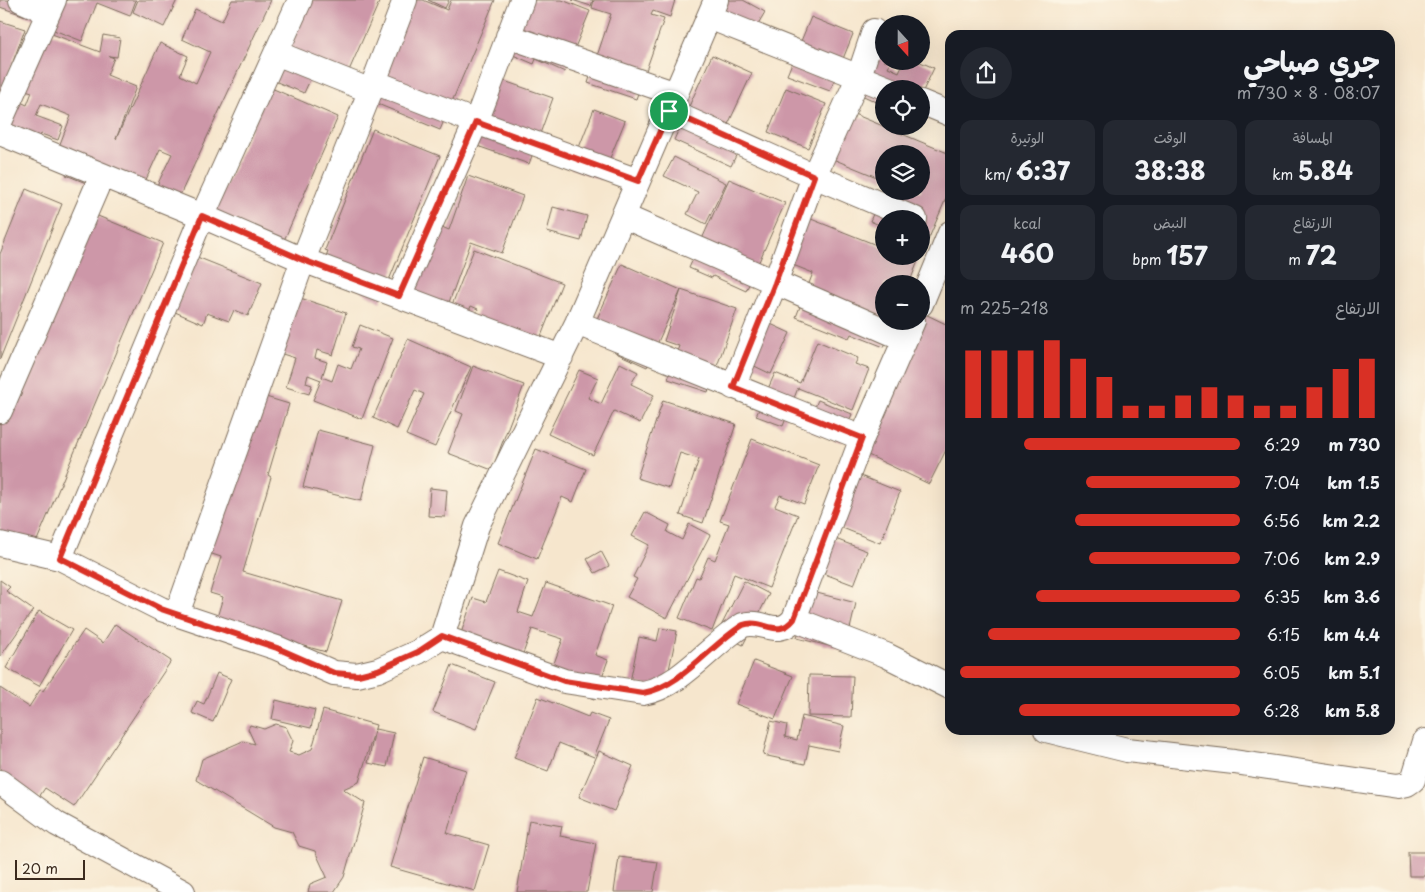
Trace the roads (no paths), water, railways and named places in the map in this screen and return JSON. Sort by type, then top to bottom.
[{"type":"street","points":[[0,122],[51,6],[21,0]]},
{"type":"street","points":[[60,558],[202,216],[300,0]]},
{"type":"street","points":[[177,614],[303,260],[405,0]]},
{"type":"street","points":[[399,296],[476,122],[522,0]]},
{"type":"street","points":[[0,544],[60,558],[161,609],[277,648],[334,673],[358,675],[378,670],[418,652],[442,636],[477,526],[577,323],[713,8],[875,83]]},
{"type":"street","points":[[733,387],[775,283],[814,176],[859,76],[874,31]]},
{"type":"street","points":[[508,36],[672,103],[814,176],[894,210]]},
{"type":"street","points":[[276,54],[476,122],[638,181]]},
{"type":"street","points":[[930,106],[945,112]]},
{"type":"street","points":[[0,133],[202,216],[303,260],[561,357]]},
{"type":"street","points":[[0,411],[102,175]]},
{"type":"street","points":[[623,216],[775,283],[875,318]]},
{"type":"street","points":[[930,225],[945,231]]},
{"type":"street","points":[[930,282],[945,245]]},
{"type":"street","points":[[577,323],[862,438]]},
{"type":"street","points":[[442,636],[564,681],[643,693],[656,691],[688,670],[743,625],[748,623],[782,629],[788,626],[794,619],[862,438],[909,330]]},
{"type":"street","points":[[794,619],[886,654],[945,684]]},
{"type":"street","points":[[1078,735],[1127,750],[1234,762],[1398,786],[1413,780],[1425,742]]},
{"type":"street","points":[[0,782],[57,824],[183,892]]}]
